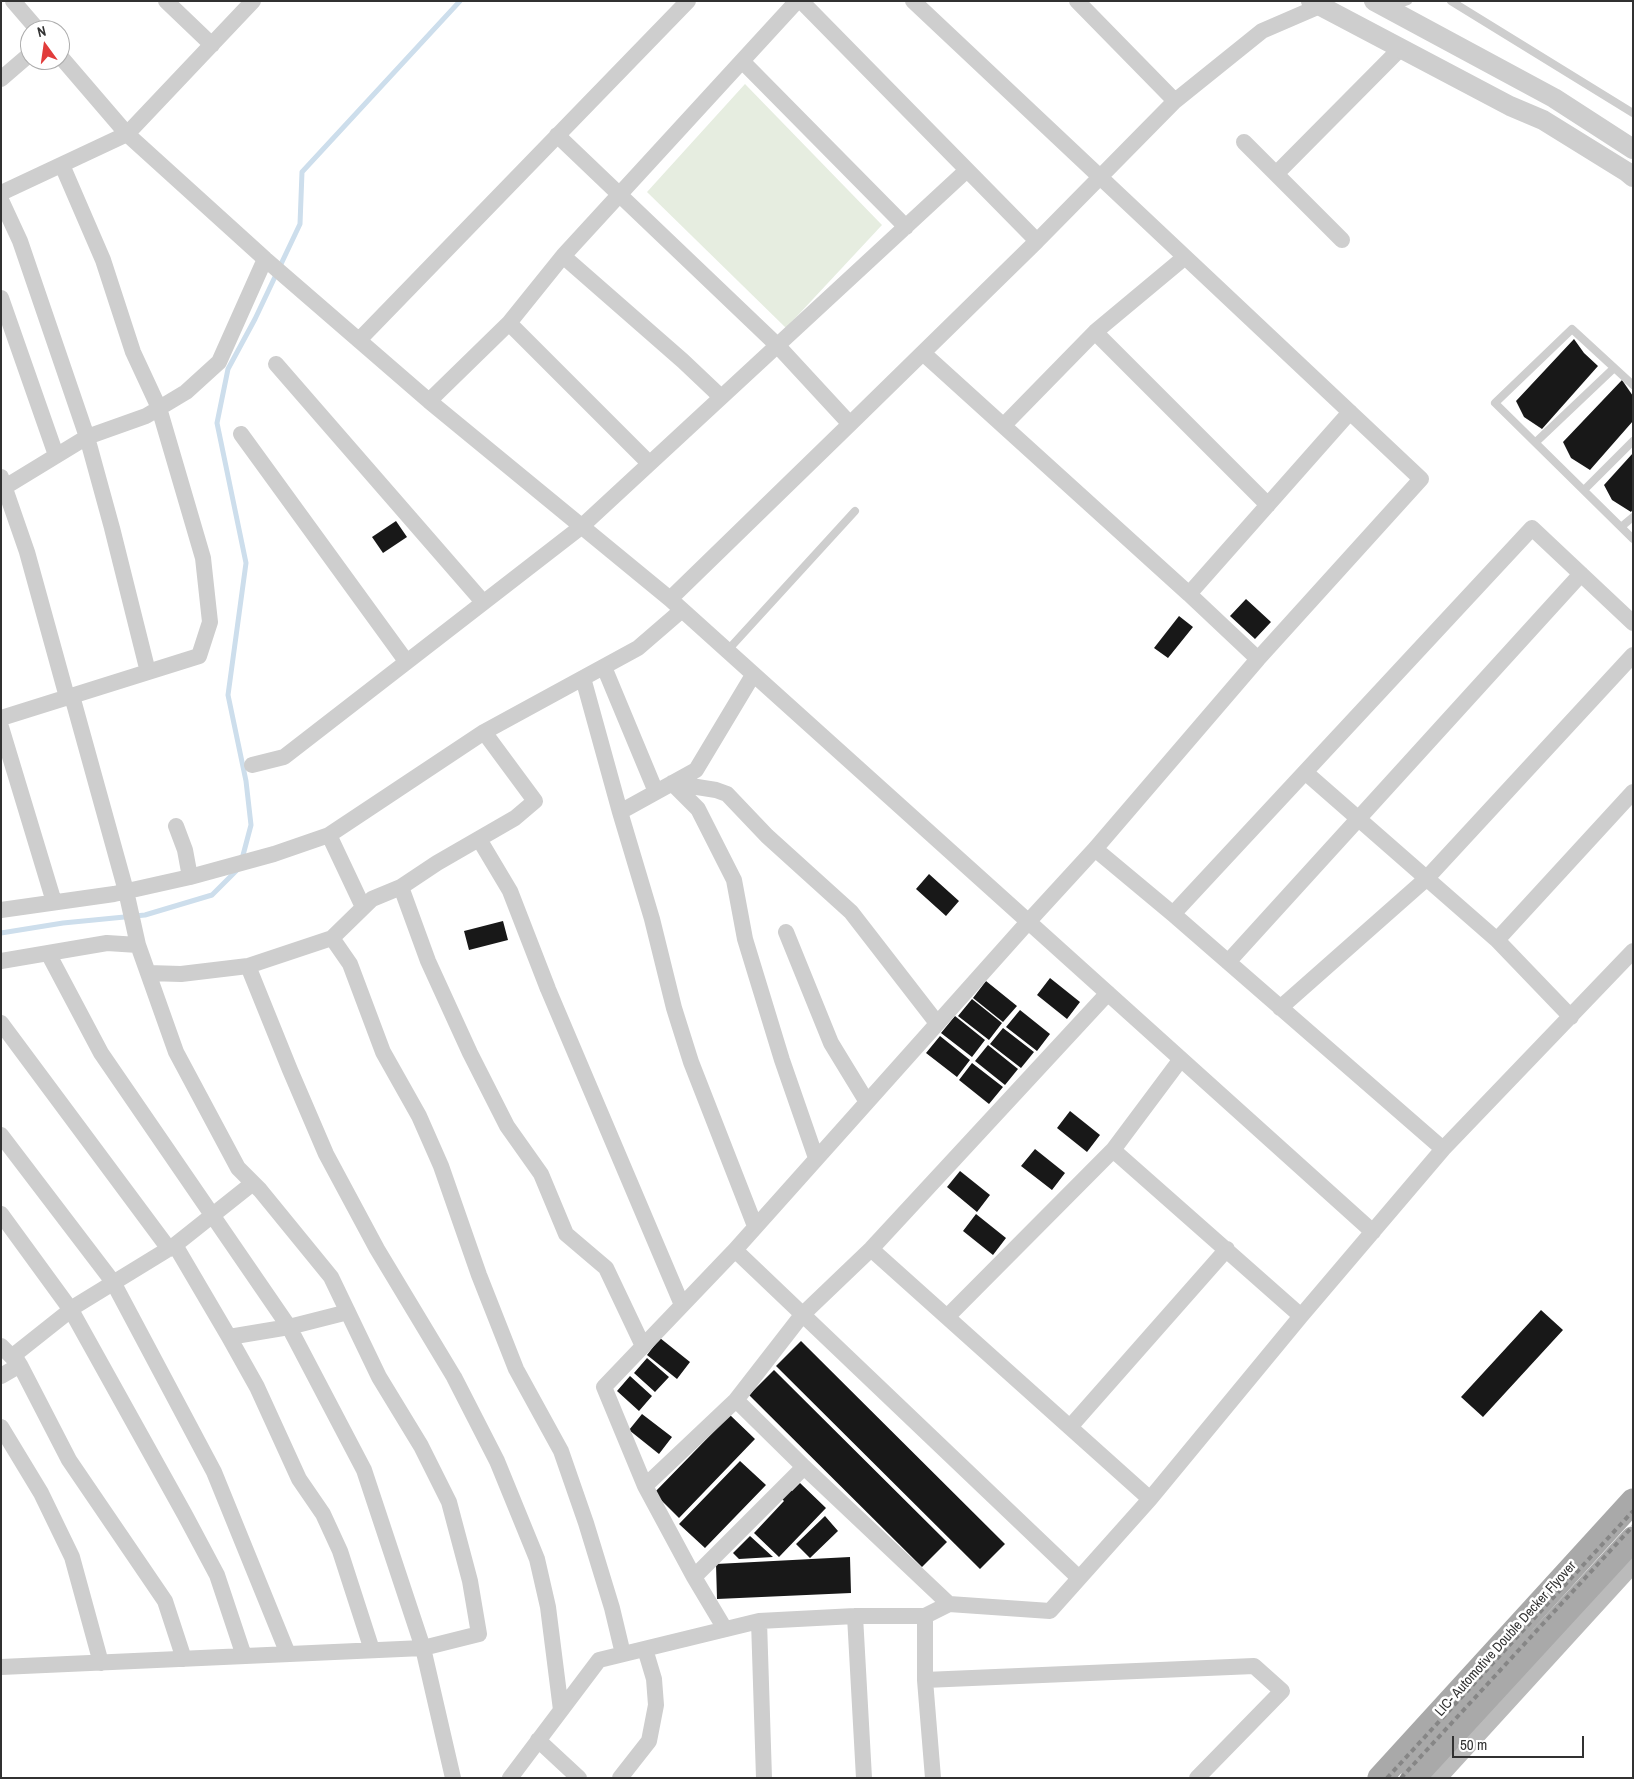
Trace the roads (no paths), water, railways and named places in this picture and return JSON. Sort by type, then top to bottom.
[{"type":"main road","points":[[1367,1778],[1633,1486]]},
{"type":"main road","name":"LIC- Automotive Double Decker Flyover","points":[[1380,1778],[1633,1501]]},
{"type":"main road","name":"LIC- Automotive Double Decker Flyover","points":[[1413,1778],[1633,1539]]},
{"type":"main road","points":[[1435,1778],[1633,1561]]},
{"type":"street","points":[[13,1],[29,20]]},
{"type":"street","points":[[166,1],[212,45]]},
{"type":"street","points":[[1,194],[127,134],[253,1]]},
{"type":"street","points":[[359,340],[688,1]]},
{"type":"street","points":[[429,401],[509,323],[563,256],[799,1],[1037,241]]},
{"type":"street","points":[[726,1629],[694,1577],[645,1486],[604,1387],[735,1250],[1095,849],[1258,659],[1421,479],[913,1]]},
{"type":"street","points":[[1077,1],[1175,101]]},
{"type":"street","points":[[670,599],[1037,241],[1175,101],[1262,31],[1316,4],[1510,106],[1543,120],[1633,177]]},
{"type":"street","points":[[1380,5],[1554,98],[1633,150]]},
{"type":"street","points":[[1277,173],[1401,48]]},
{"type":"street","points":[[742,61],[906,227]]},
{"type":"street","points":[[1,79],[20,63]]},
{"type":"street","points":[[70,68],[127,134],[268,262],[429,401],[670,599],[1372,1232]]},
{"type":"street","points":[[557,135],[777,345],[850,424]]},
{"type":"street","points":[[1244,142],[1342,240]]},
{"type":"street","points":[[1,718],[199,656],[210,622],[203,558],[160,408],[133,352],[103,260],[62,165]]},
{"type":"street","points":[[252,765],[284,757],[581,527],[967,170]]},
{"type":"street","points":[[1,200],[20,241],[88,437],[148,672]]},
{"type":"street","points":[[563,256],[683,361],[721,397]]},
{"type":"street","points":[[1004,425],[1096,332],[1185,257]]},
{"type":"street","points":[[1,1667],[423,1648],[479,1634],[470,1581],[449,1502],[421,1446],[379,1376],[331,1277],[253,1183],[238,1168],[176,1052],[138,945],[126,891],[70,696],[27,552],[3,482],[88,437],[146,416],[186,392],[219,362],[268,262]]},
{"type":"street","points":[[1,298],[56,455]]},
{"type":"street","points":[[509,323],[649,463]]},
{"type":"street","points":[[1096,332],[1268,505]]},
{"type":"street","points":[[923,353],[1258,659]]},
{"type":"street","points":[[276,364],[483,602]]},
{"type":"street","points":[[1189,594],[1350,412]]},
{"type":"street","points":[[241,434],[406,661]]},
{"type":"street","points":[[1173,914],[1532,528],[1633,623]]},
{"type":"street","points":[[1228,962],[1581,574]]},
{"type":"street","points":[[3,906],[54,902],[126,891],[274,854],[329,835],[484,732],[638,648],[682,610]]},
{"type":"street","points":[[1280,1008],[1426,879],[1633,655]]},
{"type":"street","points":[[604,667],[656,792]]},
{"type":"street","points":[[620,812],[696,770],[753,675]]},
{"type":"street","points":[[583,678],[652,919],[674,1008],[691,1062],[756,1226]]},
{"type":"street","points":[[1,727],[54,902]]},
{"type":"street","points":[[148,973],[181,974],[248,966],[332,938],[372,899],[401,887],[437,863],[515,818],[535,800],[484,732]]},
{"type":"street","points":[[1305,772],[1497,940],[1571,1017]]},
{"type":"street","points":[[672,783],[716,790],[726,794],[767,836],[851,912],[937,1023]]},
{"type":"street","points":[[672,783],[698,810],[734,880],[745,939],[782,1060],[816,1158]]},
{"type":"street","points":[[1497,940],[1633,792]]},
{"type":"street","points":[[176,826],[186,850],[190,876]]},
{"type":"street","points":[[329,835],[363,907]]},
{"type":"street","points":[[479,839],[510,891],[548,989],[682,1305]]},
{"type":"street","points":[[1095,849],[1173,914],[1443,1149]]},
{"type":"street","points":[[401,887],[428,961],[470,1053],[507,1126],[541,1174],[566,1234],[606,1268],[643,1346]]},
{"type":"street","points":[[786,932],[831,1043],[866,1102]]},
{"type":"street","points":[[332,938],[350,964],[383,1052],[419,1116],[441,1166],[479,1275],[516,1370],[561,1451],[592,1542],[612,1608],[623,1654]]},
{"type":"street","points":[[1,961],[107,943],[138,945]]},
{"type":"street","points":[[510,1778],[599,1660],[759,1621],[855,1616],[925,1616],[949,1604],[1050,1611],[1150,1499],[1301,1316],[1443,1149],[1633,951]]},
{"type":"street","points":[[48,953],[101,1053],[289,1327],[364,1470],[423,1648],[453,1778]]},
{"type":"street","points":[[248,966],[326,1154],[377,1249],[454,1377],[500,1470],[538,1559],[548,1607],[561,1710]]},
{"type":"street","points":[[645,1486],[736,1400],[802,1315],[871,1249],[1108,994]]},
{"type":"street","points":[[1,1023],[172,1247],[229,1337],[257,1387],[299,1479],[323,1514],[340,1551],[372,1650]]},
{"type":"street","points":[[947,1317],[1113,1150],[1181,1059]]},
{"type":"street","points":[[1,1134],[113,1282],[214,1472],[288,1654]]},
{"type":"street","points":[[1113,1150],[1301,1316]]},
{"type":"street","points":[[184,1659],[166,1601],[69,1460],[14,1356],[71,1310],[113,1282],[172,1247],[253,1183]]},
{"type":"street","points":[[1,1214],[71,1310],[217,1575],[244,1656]]},
{"type":"street","points":[[871,1249],[1150,1499]]},
{"type":"street","points":[[1070,1428],[1227,1249]]},
{"type":"street","points":[[735,1250],[1079,1578]]},
{"type":"street","points":[[229,1337],[289,1327],[348,1312]]},
{"type":"street","points":[[1,1346],[20,1365]]},
{"type":"street","points":[[1,1376],[20,1365]]},
{"type":"street","points":[[736,1400],[949,1604]]},
{"type":"street","points":[[1,1427],[41,1493],[72,1557],[101,1663]]},
{"type":"street","points":[[694,1577],[804,1467]]},
{"type":"street","points":[[855,1616],[864,1778]]},
{"type":"street","points":[[925,1616],[925,1680],[933,1778]]},
{"type":"street","points":[[759,1621],[764,1778]]},
{"type":"street","points":[[620,1778],[649,1741],[656,1705],[654,1680],[645,1649]]},
{"type":"street","points":[[925,1680],[1254,1666],[1282,1691],[1197,1778]]},
{"type":"street","points":[[538,1740],[579,1778]]},
{"type":"lane","points":[[1380,5],[1408,1]]},
{"type":"lane","points":[[1451,1],[1633,113]]},
{"type":"lane","points":[[1633,385],[1572,329],[1495,403],[1633,539]]},
{"type":"lane","points":[[1536,442],[1614,368]]},
{"type":"lane","points":[[1584,490],[1633,441]]},
{"type":"lane","points":[[727,651],[855,511]]},
{"type":"lane","points":[[1621,527],[1633,517]]},
{"type":"waterway","points":[[242,859],[251,825],[246,781],[228,695],[246,563],[217,423],[228,369],[255,319],[300,224],[302,172],[460,1]]},
{"type":"waterway","points":[[1,933],[63,923],[145,915],[212,895],[238,869]]},
{"type":"railway","points":[[1387,1778],[1633,1511]]},
{"type":"railway","points":[[1401,1778],[1633,1526]]}]
